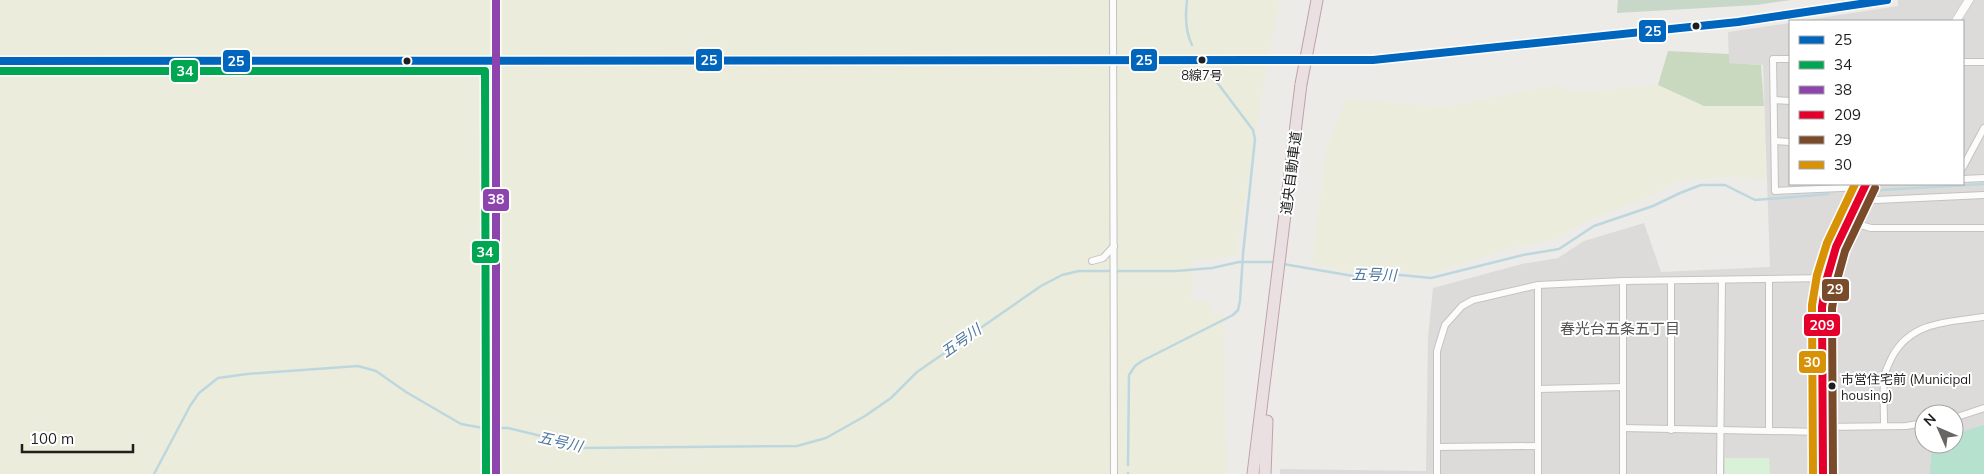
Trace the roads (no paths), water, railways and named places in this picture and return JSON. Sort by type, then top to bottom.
[{"type":"highway","name":"道央自動車道","points":[[1253,474],[1277,292],[1301,84],[1317,0]]},
{"type":"highway","name":"道央自動車道","points":[[1265,474],[1270,347]]},
{"type":"street","points":[[496,0],[496,474]]},
{"type":"street","points":[[1113,0],[1114,474]]},
{"type":"street","points":[[0,61],[1373,60],[1762,19],[1832,10],[1888,0]]},
{"type":"street","points":[[1957,20],[1968,0]]},
{"type":"street","points":[[1789,60],[1773,59],[1775,191],[1865,186],[1836,246],[1827,278],[1822,307],[1823,474]]},
{"type":"street","points":[[1964,62],[1984,62]]},
{"type":"street","points":[[1774,100],[1789,101]]},
{"type":"street","points":[[1964,165],[1984,128]]},
{"type":"street","points":[[1774,142],[1789,142]]},
{"type":"street","points":[[1964,179],[1984,178]]},
{"type":"street","points":[[1860,196],[1876,200],[1984,195]]},
{"type":"street","points":[[1847,221],[1871,228],[1984,228]]},
{"type":"street","points":[[1092,261],[1102,258],[1114,246]]},
{"type":"street","points":[[1437,474],[1437,351],[1445,325],[1453,313],[1473,300],[1538,285],[1623,281],[1827,278]]},
{"type":"street","points":[[1769,279],[1769,430]]},
{"type":"street","points":[[1720,474],[1722,280]]},
{"type":"street","points":[[1623,281],[1623,474]]},
{"type":"street","points":[[1671,281],[1671,430]]},
{"type":"street","points":[[1538,285],[1538,474]]},
{"type":"street","points":[[1884,425],[1884,377],[1889,362],[1903,342],[1916,331],[1927,326],[1984,317]]},
{"type":"street","points":[[1538,389],[1623,387]]},
{"type":"street","points":[[1964,415],[1984,408]]},
{"type":"street","points":[[1623,428],[1769,430],[1914,424]]},
{"type":"street","points":[[1437,447],[1538,446]]},
{"type":"waterway","points":[[1187,0],[1186,23],[1192,45]]},
{"type":"waterway","points":[[1128,465],[1129,375],[1135,366],[1233,315],[1238,310],[1240,301],[1255,139],[1253,130],[1210,73]]},
{"type":"waterway","name":"五号川","points":[[1881,190],[1984,184]]},
{"type":"waterway","name":"五号川","points":[[1283,264],[1359,277],[1380,273],[1431,278],[1523,255],[1559,249],[1594,226],[1653,206],[1701,185],[1725,185],[1755,200],[1829,194]]},
{"type":"waterway","name":"五号川","points":[[154,474],[190,406],[199,393],[218,378],[247,374],[358,366],[376,371],[406,392],[461,424],[483,428],[508,428],[578,448],[797,446],[826,438],[865,416],[891,398],[917,372],[1041,286],[1062,275],[1079,271],[1176,271],[1212,268],[1239,262],[1275,262]]},
{"type":"place","name":"8線7号","points":[[1202,60]]},
{"type":"place","name":"市営住宅前 (Municipal housing)","points":[[1832,386]]},
{"type":"district","name":"春光台五条五丁目","points":[[1620,329]]}]
